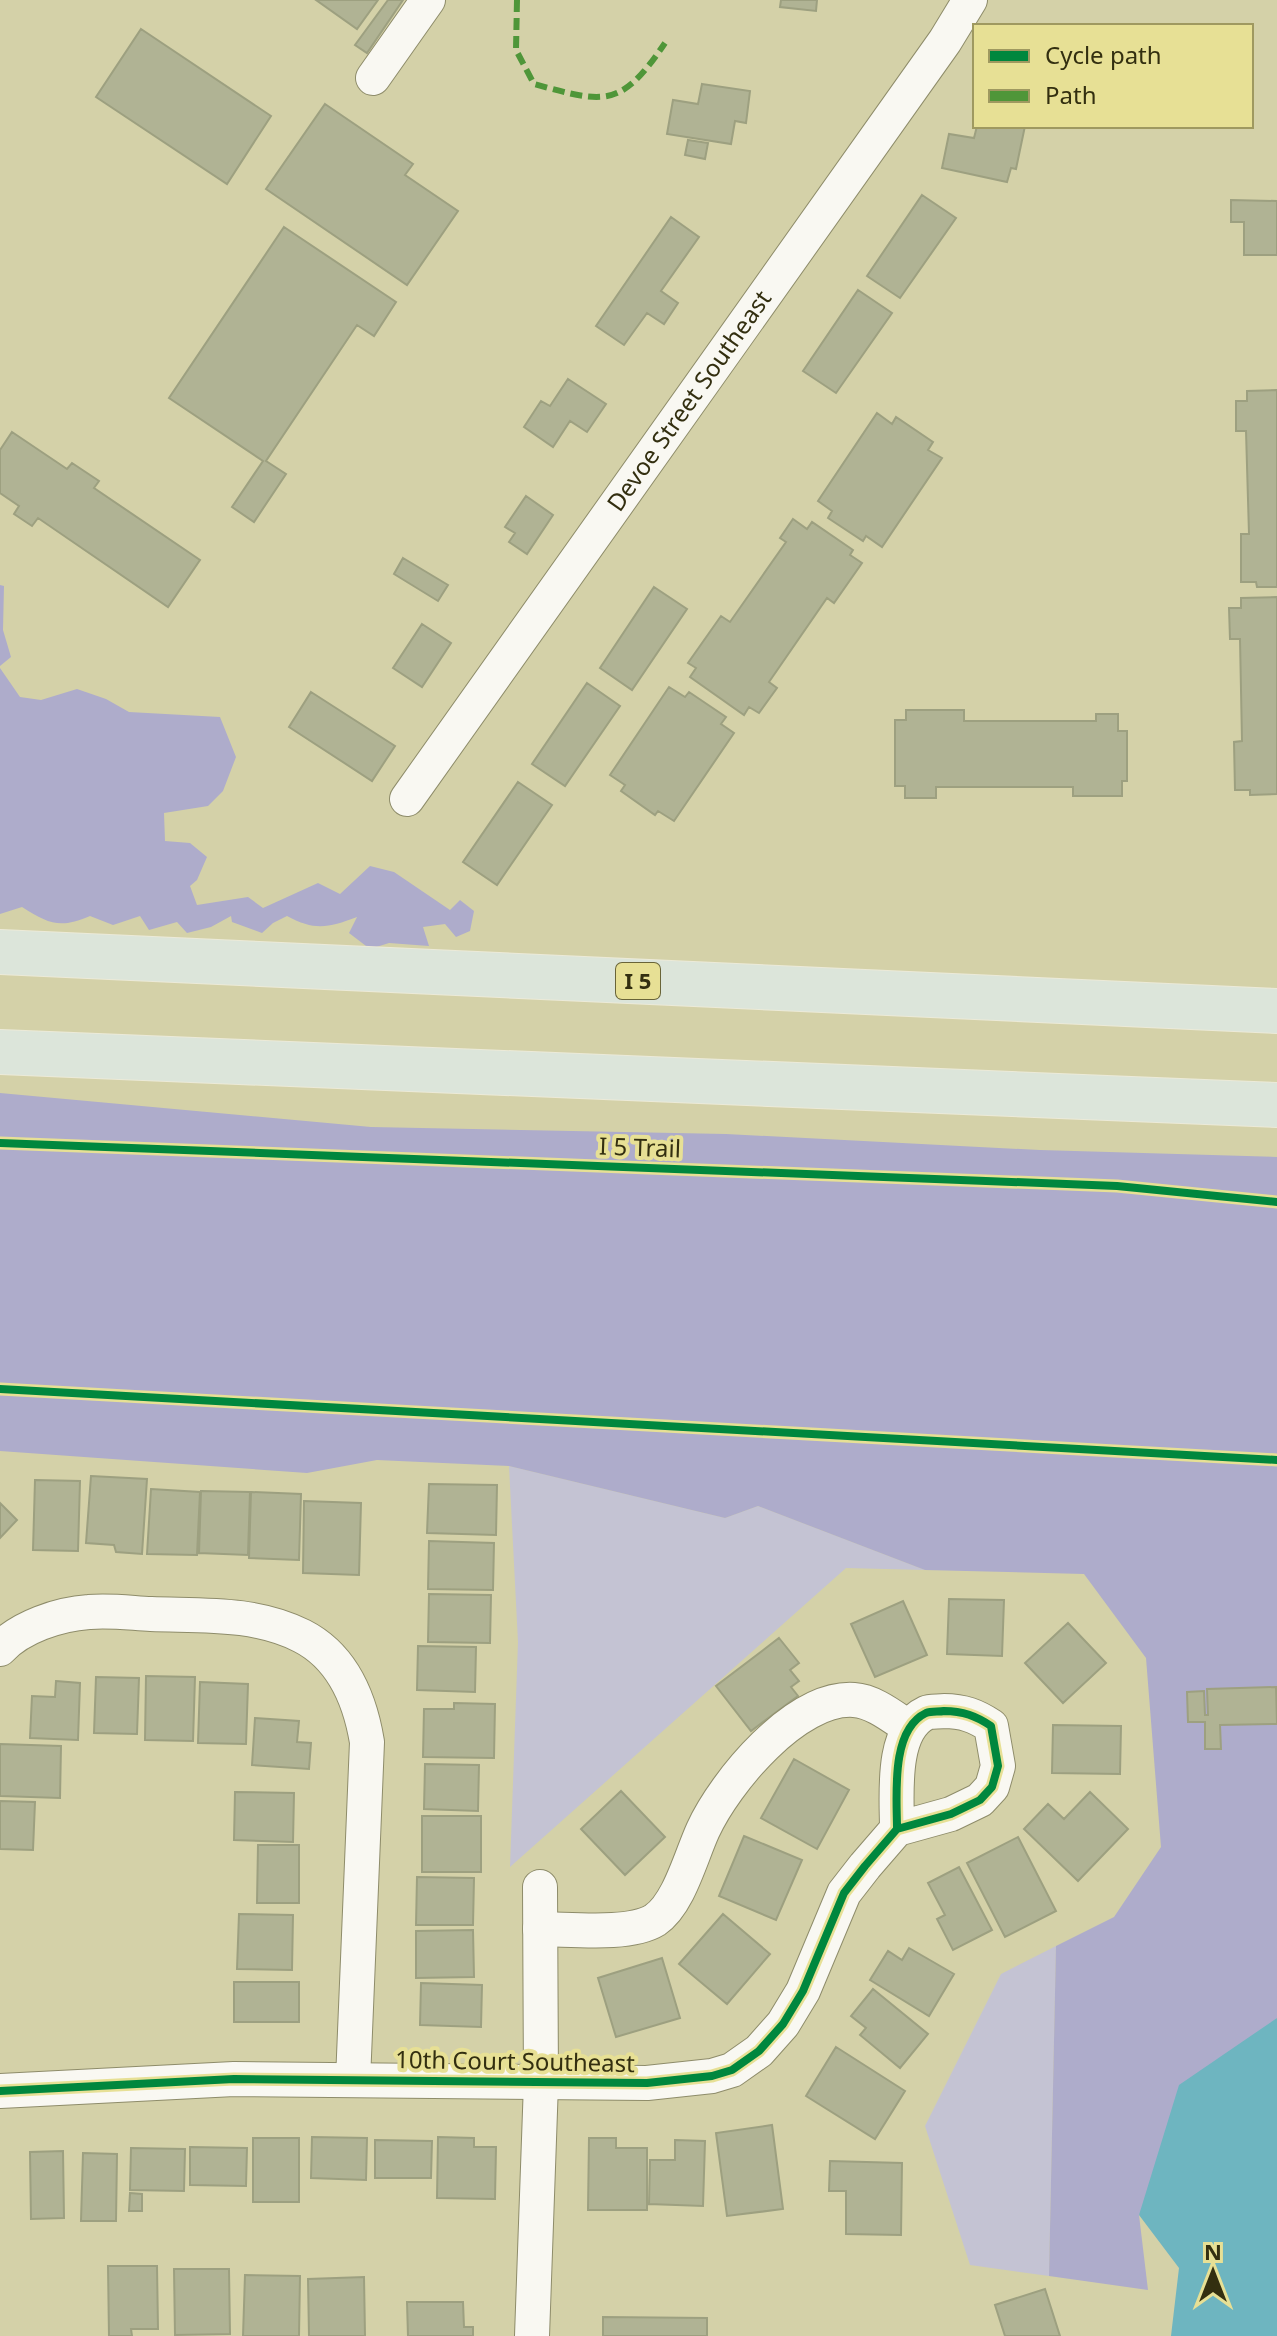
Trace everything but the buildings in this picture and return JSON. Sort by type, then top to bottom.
[{"type":"highway","name":"I 5","points":[[0,952],[1277,1011]]},
{"type":"highway","points":[[0,1052],[1277,1105]]},
{"type":"street","points":[[373,78],[428,0]]},
{"type":"street","name":"Devoe Street Southeast","points":[[407,799],[936,54],[970,0]]},
{"type":"street","points":[[0,1649],[29,1629],[54,1619],[104,1612],[239,1617],[266,1622],[304,1637],[332,1660],[349,1683],[362,1710],[367,1742],[353,2080]]},
{"type":"street","points":[[540,1929],[632,1927],[652,1921],[666,1910],[703,1829],[726,1791],[741,1770],[802,1717],[831,1702],[856,1700],[887,1713],[908,1727]]},
{"type":"street","points":[[953,1711],[973,1714],[991,1726],[998,1766],[992,1787],[980,1800],[951,1814],[897,1829],[896,1780],[900,1750],[908,1727],[927,1712],[953,1711]]},
{"type":"street","name":"10th Court Southeast","points":[[0,2091],[234,2079],[647,2083],[712,2076],[732,2070],[759,2051],[783,2024],[803,1991],[844,1893],[897,1829]]},
{"type":"street","points":[[532,2336],[541,2083],[540,1887]]},
{"type":"shaded area","points":[[0,585],[4,586],[3,630],[11,657],[0,666]]},
{"type":"shaded area","points":[[0,668],[20,697],[41,700],[77,689],[106,699],[129,712],[220,717],[236,757],[223,791],[208,806],[164,813],[165,841],[190,843],[207,857],[197,880],[190,886],[197,905],[248,897],[263,908],[318,883],[340,894],[370,866],[394,872],[450,910],[460,900],[474,911],[470,931],[456,937],[445,924],[423,927],[429,946],[389,943],[370,949],[349,933],[357,917],[338,924],[314,926],[287,916],[262,933],[232,922],[231,916],[211,927],[187,933],[177,922],[149,930],[140,916],[113,925],[90,916],[55,923],[22,907],[0,914]]},
{"type":"shaded area","points":[[0,1093],[371,1127],[726,1134],[1040,1150],[1277,1157],[1277,2018],[1139,2215],[1148,2290],[1049,2276],[1056,1946],[1114,1917],[1161,1847],[1146,1658],[1084,1574],[925,1570],[758,1506],[725,1518],[509,1466],[377,1460],[307,1473],[0,1451]]},
{"type":"shaded area","points":[[509,1466],[725,1518],[758,1506],[925,1570],[846,1568],[510,1867],[518,1642]]},
{"type":"shaded area","points":[[1056,1946],[1049,2276],[970,2265],[925,2126],[1001,1974]]},
{"type":"shaded area","points":[[1277,2018],[1277,2336],[1171,2336],[1179,2268],[1139,2215],[1179,2085]]},
{"type":"marked path","points":[[517,0],[516,50],[534,84],[579,95],[610,95],[636,80],[665,43]]},
{"type":"cycle path","name":"I 5 Trail","points":[[0,1143],[1117,1186],[1277,1202]]},
{"type":"cycle path","points":[[0,1389],[1277,1460]]},
{"type":"cycle path","points":[[0,2091],[234,2079],[647,2083],[712,2076],[732,2070],[759,2051],[783,2024],[803,1991],[844,1893],[897,1829],[951,1814],[980,1800],[992,1787],[998,1766],[991,1726],[980,1719],[951,1711],[928,1712],[914,1722],[906,1734],[898,1765],[897,1829]]}]
